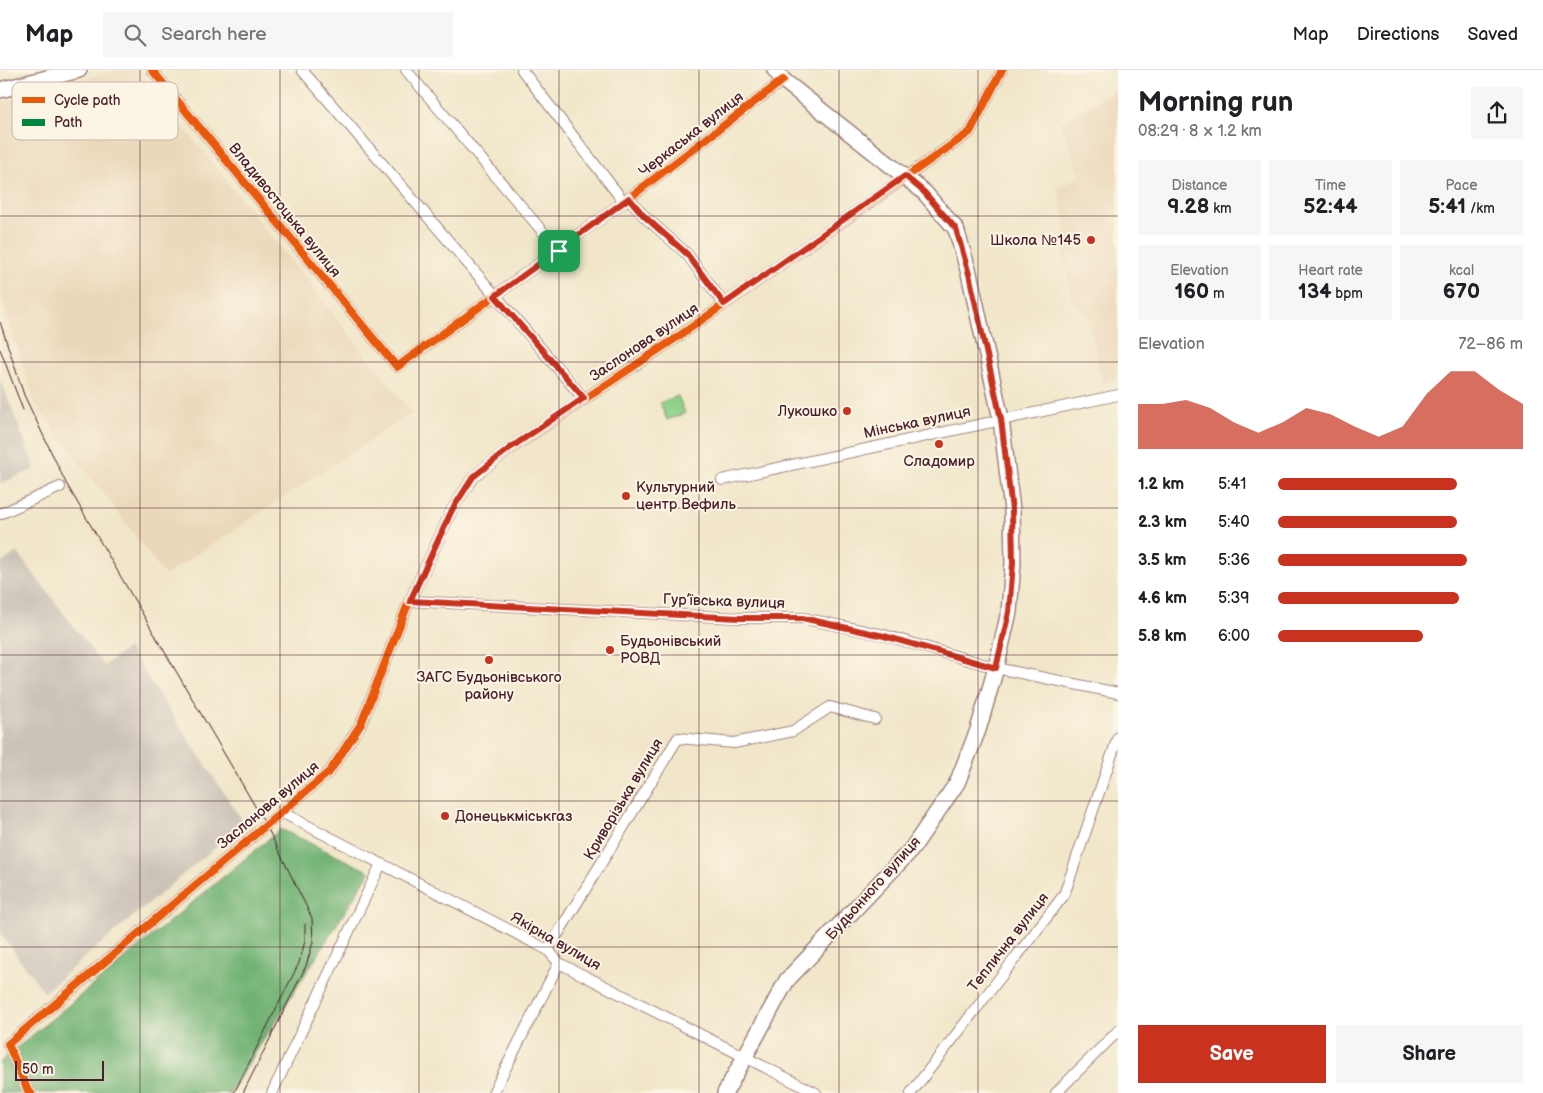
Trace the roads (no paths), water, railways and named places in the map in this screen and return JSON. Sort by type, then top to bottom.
[{"type":"main road","points":[[23,82],[43,75],[79,70]]},
{"type":"main road","name":"Будьонного вулиця","points":[[725,1093],[787,980],[911,850],[957,783],[978,730],[996,668],[1009,612],[1013,563],[1012,510],[1001,419],[969,274],[956,229],[924,192],[779,75]]},
{"type":"main road","points":[[0,90],[12,86]]},
{"type":"street","name":"Владивостоцька вулиця","points":[[152,70],[162,82]]},
{"type":"street","points":[[302,70],[584,398]]},
{"type":"street","points":[[406,70],[559,251]]},
{"type":"street","points":[[522,70],[627,200],[687,254],[724,304]]},
{"type":"street","name":"Заслонова вулиця","points":[[31,1093],[28,1091],[8,1044],[330,772],[361,724],[410,601],[452,510],[473,477],[510,448],[679,336],[970,132],[1002,70]]},
{"type":"street","name":"Черкаська вулиця","points":[[397,367],[627,200],[779,75]]},
{"type":"street","name":"Владивостоцька вулиця","points":[[178,102],[397,367]]},
{"type":"street","name":"Мінська вулиця","points":[[722,480],[1118,395]]},
{"type":"street","points":[[0,514],[60,487]]},
{"type":"street","name":"Гур’ївська вулиця","points":[[410,601],[739,618],[802,618],[884,636],[996,668],[1118,693]]},
{"type":"street","name":"Криворізька вулиця","points":[[548,950],[678,738],[734,743],[793,731],[830,707],[875,719]]},
{"type":"street","name":"Теплична вулиця","points":[[911,1093],[1064,895],[1118,737]]},
{"type":"street","name":"Якірна вулиця","points":[[281,812],[548,950],[559,962],[816,1093]]},
{"type":"street","points":[[272,1093],[381,864]]},
{"type":"street","points":[[493,1093],[559,962]]},
{"type":"street","points":[[1056,1093],[1118,1031]]},
{"type":"tram line","points":[[0,322],[24,395],[66,483],[266,825],[312,918],[313,942],[306,966],[243,1093]]},
{"type":"tram line","points":[[0,349],[23,410]]},
{"type":"tram line","points":[[234,1093],[299,963],[305,941],[305,924]]},
{"type":"place","name":"Школа №145","points":[[1091,240]]},
{"type":"place","name":"Лукошко","points":[[847,411]]},
{"type":"place","name":"Сладомир","points":[[939,444]]},
{"type":"place","name":"Культурний центр Вефиль","points":[[626,496]]},
{"type":"place","name":"Будьонівський РОВД","points":[[610,650]]},
{"type":"place","name":"ЗАГС Будьонівського району","points":[[489,660]]},
{"type":"place","name":"Донецькміськгаз","points":[[445,816]]}]
